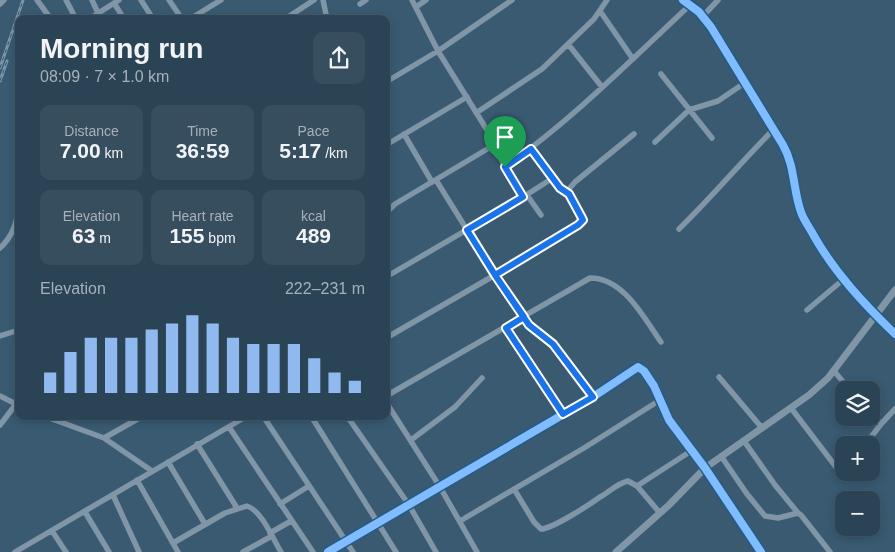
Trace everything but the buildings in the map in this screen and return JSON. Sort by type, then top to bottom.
[{"type":"street","points":[[0,4],[4,0]]},
{"type":"street","points":[[37,0],[48,15]]},
{"type":"street","points":[[66,0],[74,15]]},
{"type":"street","points":[[92,0],[97,15]]},
{"type":"street","points":[[141,0],[150,15]]},
{"type":"street","points":[[169,0],[179,15]]},
{"type":"street","points":[[196,15],[220,0]]},
{"type":"street","points":[[291,15],[314,0]]},
{"type":"street","points":[[323,0],[326,15]]},
{"type":"street","points":[[360,4],[366,0]]},
{"type":"street","points":[[412,0],[438,51],[467,97],[505,167],[541,215]]},
{"type":"street","points":[[416,7],[426,0]]},
{"type":"street","points":[[390,80],[438,51],[512,0]]},
{"type":"street","points":[[476,113],[542,69],[600,11],[607,0]]},
{"type":"street","points":[[683,0],[703,16],[774,129],[789,157],[797,201],[805,220],[828,259],[876,315],[895,334]]},
{"type":"street","points":[[703,16],[718,0]]},
{"type":"street","points":[[98,15],[116,1],[122,15]]},
{"type":"street","points":[[505,167],[531,149],[590,100],[690,5]]},
{"type":"street","points":[[600,11],[633,59]]},
{"type":"street","points":[[568,44],[602,87]]},
{"type":"street","points":[[661,74],[712,138]]},
{"type":"street","points":[[655,142],[689,110],[718,101],[746,82]]},
{"type":"street","points":[[390,143],[467,97]]},
{"type":"street","points":[[678,229],[701,208],[774,129]]},
{"type":"street","points":[[404,134],[532,329],[553,344],[593,397]]},
{"type":"street","points":[[390,336],[495,275],[581,222],[582,218],[569,194],[569,189],[634,134]]},
{"type":"street","points":[[390,208],[494,145]]},
{"type":"street","points":[[531,149],[562,191],[569,194]]},
{"type":"street","points":[[390,275],[553,178]]},
{"type":"street","points":[[0,248],[13,233],[15,224]]},
{"type":"street","points":[[390,394],[506,328],[584,280],[596,278],[614,285],[635,305],[662,342]]},
{"type":"street","points":[[807,310],[844,279]]},
{"type":"street","points":[[616,552],[660,513],[705,468],[809,395],[834,371],[895,290]]},
{"type":"street","points":[[506,328],[563,414]]},
{"type":"street","points":[[0,336],[15,331]]},
{"type":"street","points":[[328,552],[593,397],[638,366],[648,377],[665,414],[705,468],[761,552]]},
{"type":"street","points":[[834,371],[842,381]]},
{"type":"street","points":[[718,377],[762,428]]},
{"type":"street","points":[[411,440],[447,414],[482,378]]},
{"type":"street","points":[[0,396],[15,404]]},
{"type":"street","points":[[460,521],[604,436],[660,400]]},
{"type":"street","points":[[0,425],[15,407]]},
{"type":"street","points":[[390,408],[478,552]]},
{"type":"street","points":[[791,408],[835,466]]},
{"type":"street","points":[[871,436],[895,409]]},
{"type":"street","points":[[55,420],[104,438],[152,471]]},
{"type":"street","points":[[104,438],[136,420]]},
{"type":"street","points":[[19,551],[240,420]]},
{"type":"street","points":[[267,420],[353,552]]},
{"type":"street","points":[[314,420],[396,552]]},
{"type":"street","points":[[350,420],[409,505],[436,552]]},
{"type":"street","points":[[229,427],[313,552]]},
{"type":"street","points":[[744,440],[775,485],[809,524],[830,552]]},
{"type":"street","points":[[197,444],[238,508]]},
{"type":"street","points":[[637,486],[691,451]]},
{"type":"street","points":[[721,456],[747,494],[765,516],[778,518],[798,513]]},
{"type":"street","points":[[168,462],[205,524]]},
{"type":"street","points":[[137,480],[178,552]]},
{"type":"street","points":[[514,489],[537,526],[543,530],[584,508],[624,482],[631,482],[637,486],[660,513]]},
{"type":"street","points":[[280,504],[310,486]]},
{"type":"street","points":[[113,495],[139,552]]},
{"type":"street","points":[[173,542],[205,524],[238,508],[247,506],[256,510],[281,552]]},
{"type":"street","points":[[85,512],[109,552]]},
{"type":"street","points":[[243,552],[291,521]]},
{"type":"street","points":[[52,531],[66,552]]},
{"type":"street","points":[[254,546],[258,552]]},
{"type":"railway","points":[[18,15],[23,0]]},
{"type":"railway","points":[[0,68],[15,24]]},
{"type":"railway","points":[[0,81],[7,61]]},
{"type":"cycle path","points":[[683,0],[699,12],[711,27],[783,145],[790,161],[801,212],[822,250],[851,288],[895,334]]},
{"type":"cycle path","points":[[328,552],[593,397],[638,367],[644,371],[654,386],[669,420],[705,468],[761,552]]},
{"type":"route","points":[[505,167],[523,197],[467,230],[495,275],[524,317],[529,325],[532,329],[553,344],[593,397],[563,414],[506,328],[524,317],[495,275],[578,225],[583,220],[569,194],[562,191],[531,149],[505,167]]}]
